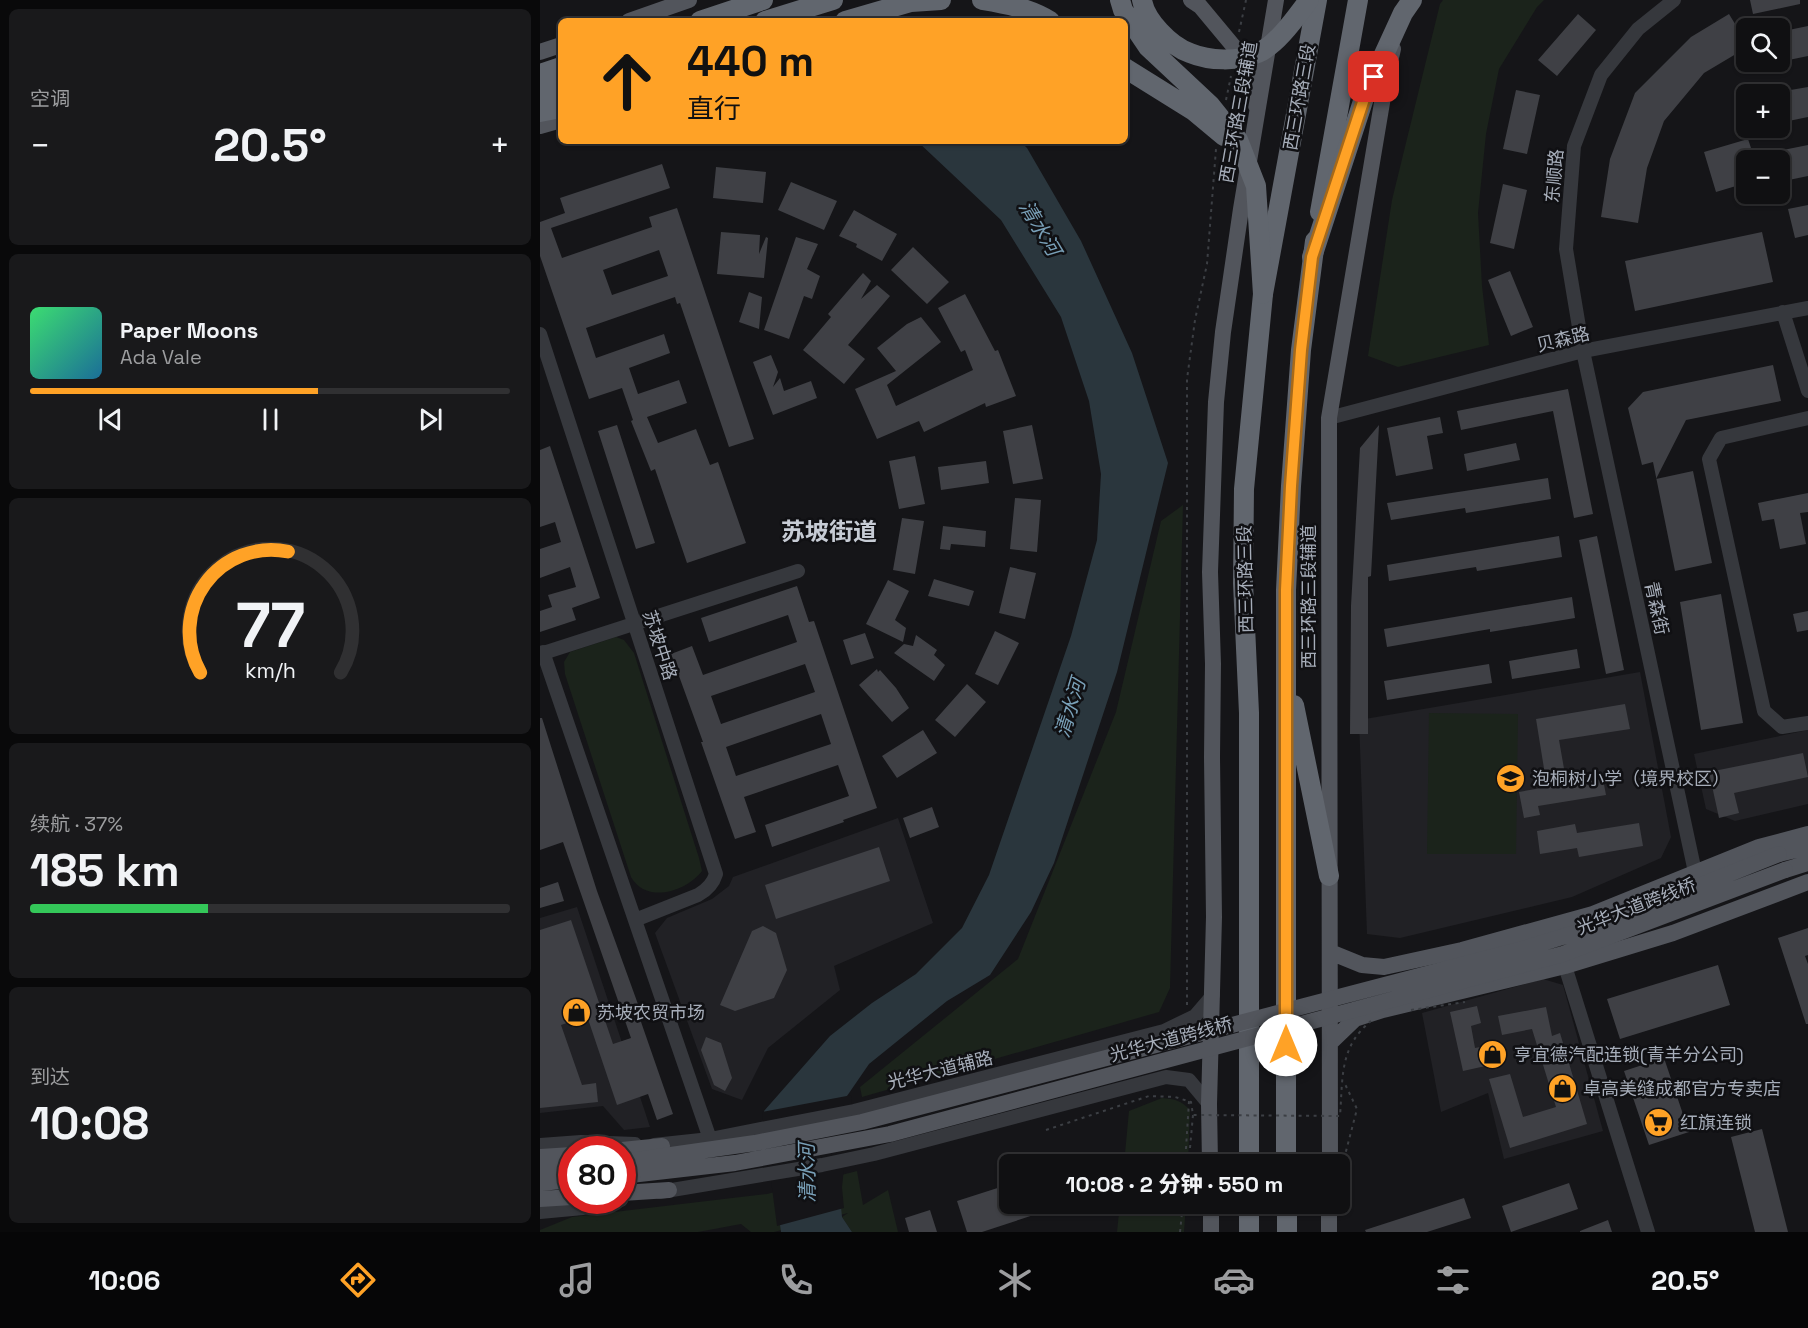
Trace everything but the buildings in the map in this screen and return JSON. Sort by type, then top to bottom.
[{"type":"highway","points":[[709,18],[763,0]]},
{"type":"highway","points":[[775,18],[833,0]]},
{"type":"highway","points":[[855,18],[911,2],[941,0]]},
{"type":"highway","points":[[982,0],[1011,5],[1045,18]]},
{"type":"highway","points":[[1120,0],[1123,10],[1148,47],[1210,105],[1238,140],[1255,182],[1263,294]]},
{"type":"highway","points":[[1142,0],[1144,11],[1163,35],[1189,53],[1226,60],[1258,53],[1287,30],[1309,0]]},
{"type":"highway","name":"西三环路三段","points":[[1249,1154],[1249,713],[1243,583],[1244,489],[1263,294],[1317,0]]},
{"type":"highway","points":[[1287,1154],[1286,590],[1291,486],[1301,350],[1312,257],[1358,0]]},
{"type":"highway","points":[[1312,257],[1364,99],[1403,13],[1412,0]]},
{"type":"highway","points":[[540,74],[558,68]]},
{"type":"highway","points":[[1128,70],[1194,111],[1222,134],[1239,154],[1255,182]]},
{"type":"highway","points":[[540,94],[558,88]]},
{"type":"highway","points":[[540,112],[558,109]]},
{"type":"highway","points":[[1286,664],[1329,876]]},
{"type":"highway","points":[[1287,1214],[1287,1232]]},
{"type":"main road","points":[[638,18],[689,0]]},
{"type":"main road","points":[[881,18],[928,0]]},
{"type":"main road","points":[[1191,0],[1200,6],[1245,60],[1258,116]]},
{"type":"main road","name":"西三环路三段辅道","points":[[1210,1154],[1209,1104],[1213,995],[1213,664],[1210,572],[1216,402],[1224,322],[1241,208],[1276,0]]},
{"type":"main road","name":"西三环路三段辅道","points":[[1336,1154],[1330,1048],[1329,418],[1386,79],[1404,0]]},
{"type":"main road","points":[[540,52],[558,46]]},
{"type":"main road","points":[[540,126],[558,121]]},
{"type":"main road","points":[[1330,952],[1362,965],[1384,967],[1462,950],[1593,914],[1759,847],[1808,834]]},
{"type":"main road","points":[[1782,862],[1808,847]]},
{"type":"main road","points":[[1782,862],[1808,863]]},
{"type":"main road","name":"光华大道跨线桥","points":[[636,1160],[755,1143],[862,1122],[1515,951],[1601,925],[1782,862]]},
{"type":"main road","name":"光华大道跨线桥","points":[[636,1174],[735,1163],[890,1134],[1563,954],[1782,862]]},
{"type":"main road","points":[[1330,1048],[1355,1019],[1565,966],[1673,933],[1808,882]]},
{"type":"main road","points":[[1377,1015],[1384,967]]},
{"type":"main road","points":[[636,1149],[662,1146]]},
{"type":"main road","points":[[540,1157],[558,1156]]},
{"type":"main road","points":[[540,1169],[558,1168]]},
{"type":"main road","points":[[540,1183],[558,1181]]},
{"type":"main road","points":[[636,1192],[669,1190]]},
{"type":"main road","points":[[540,1200],[558,1198]]},
{"type":"main road","points":[[1210,1214],[1211,1232]]},
{"type":"main road","points":[[1329,1214],[1329,1232]]},
{"type":"street","name":"东顺路","points":[[1583,351],[1566,249],[1574,146],[1601,75],[1638,29],[1674,0]]},
{"type":"street","name":"贝森路","points":[[1329,418],[1583,351],[1808,308]]},
{"type":"street","points":[[1783,312],[1808,391]]},
{"type":"street","name":"苏坡中路","points":[[540,334],[716,874],[707,890],[635,920]]},
{"type":"street","name":"青森街","points":[[1583,351],[1695,872]]},
{"type":"street","points":[[1808,418],[1721,438],[1708,459],[1764,711],[1782,727],[1808,723]]},
{"type":"street","points":[[710,1139],[542,653],[798,572]]},
{"type":"street","points":[[1565,966],[1648,1232]]},
{"type":"street","name":"光华大道辅路","points":[[540,1145],[581,1142],[662,1146],[854,1111],[1164,1031],[1195,1016],[1213,995]]},
{"type":"street","points":[[636,1197],[848,1160],[1166,1077],[1189,1080],[1209,1104]]},
{"type":"street","points":[[540,1212],[558,1210]]},
{"type":"path","points":[[1408,1011],[1465,1002]]},
{"type":"path","points":[[1192,1115],[1340,1116],[1344,1060],[1349,1046],[1359,1031],[1377,1015]]},
{"type":"path","points":[[1330,1048],[1357,1109],[1340,1154]]},
{"type":"path","points":[[1046,1130],[1149,1096],[1175,1097],[1191,1102],[1190,1148]]},
{"type":"path","points":[[1180,1232],[1182,1214]]},
{"type":"shaded area","points":[[1443,0],[1544,0],[1537,7],[1499,69],[1486,134],[1478,213],[1482,286],[1489,345],[1398,367],[1368,356],[1392,200],[1440,4]]},
{"type":"shaded area","points":[[1183,505],[1170,988],[1159,1012],[862,1097],[860,1087],[1018,959],[1116,712],[1161,521]]},
{"type":"shaded area","points":[[616,637],[624,640],[634,653],[702,871],[686,885],[666,892],[656,893],[646,890],[631,877],[565,674],[564,662],[570,652]]},
{"type":"shaded area","name":"泡桐树小学（境界校区）","points":[[1640,672],[1671,837],[1661,858],[1572,897],[1400,938],[1367,934],[1359,720]]},
{"type":"shaded area","points":[[1429,713],[1518,714],[1516,854],[1427,854]]},
{"type":"shaded area","points":[[1808,730],[1808,804],[1735,821],[1706,809],[1694,754]]},
{"type":"shaded area","points":[[898,818],[933,923],[834,966],[840,990],[768,1048],[742,1100],[712,1089],[655,933],[667,918],[712,899],[729,886],[733,877]]},
{"type":"shaded area","name":"苏坡农贸市场","points":[[577,907],[650,1127],[624,1130],[603,1106],[540,1113],[540,918]]},
{"type":"shaded area","points":[[1543,979],[1563,985],[1603,1131],[1504,1159],[1488,1093],[1441,1112],[1422,1013]]},
{"type":"shaded area","points":[[1162,1098],[1184,1104],[1190,1110],[1188,1154],[1125,1154],[1129,1111]]},
{"type":"shaded area","points":[[857,1171],[863,1205],[888,1190],[898,1232],[852,1232],[842,1217],[848,1213],[774,1232],[751,1232],[741,1224],[698,1232],[540,1232],[540,1230],[572,1217],[597,1214],[636,1214],[636,1209],[767,1194]]},
{"type":"shaded area","points":[[1119,1214],[1185,1214],[1184,1232],[1117,1232]]},
{"type":"water","name":"清水河","points":[[920,144],[1023,144],[1027,148],[1081,241],[1132,353],[1168,463],[1117,672],[1054,863],[1031,912],[990,975],[947,1001],[869,1064],[847,1096],[839,1187],[842,1217],[852,1232],[781,1232],[764,1111],[830,1036],[872,1003],[916,974],[962,928],[989,875],[1071,636],[1097,540],[1101,474],[1089,401],[1061,317],[1001,220]]},
{"type":"pier","points":[[746,0],[868,0],[889,18],[767,18]]},
{"type":"pier","points":[[852,1095],[842,1187],[844,1208],[777,1226],[762,1112]]},
{"type":"place","name":"泡桐树小学（境界校区）","points":[[1511,778]]},
{"type":"place","name":"苏坡农贸市场","points":[[576,1012]]},
{"type":"place","name":"亨宜德汽配连锁(青羊分公司)","points":[[1493,1054]]},
{"type":"place","name":"卓高美缝成都官方专卖店","points":[[1562,1088]]},
{"type":"place","name":"红旗连锁","points":[[1659,1122]]},
{"type":"district","name":"苏坡街道","points":[[829,531]]},
{"type":"route","points":[[1286,1045],[1286,590],[1301,350],[1312,257],[1364,99],[1374,77]]}]
